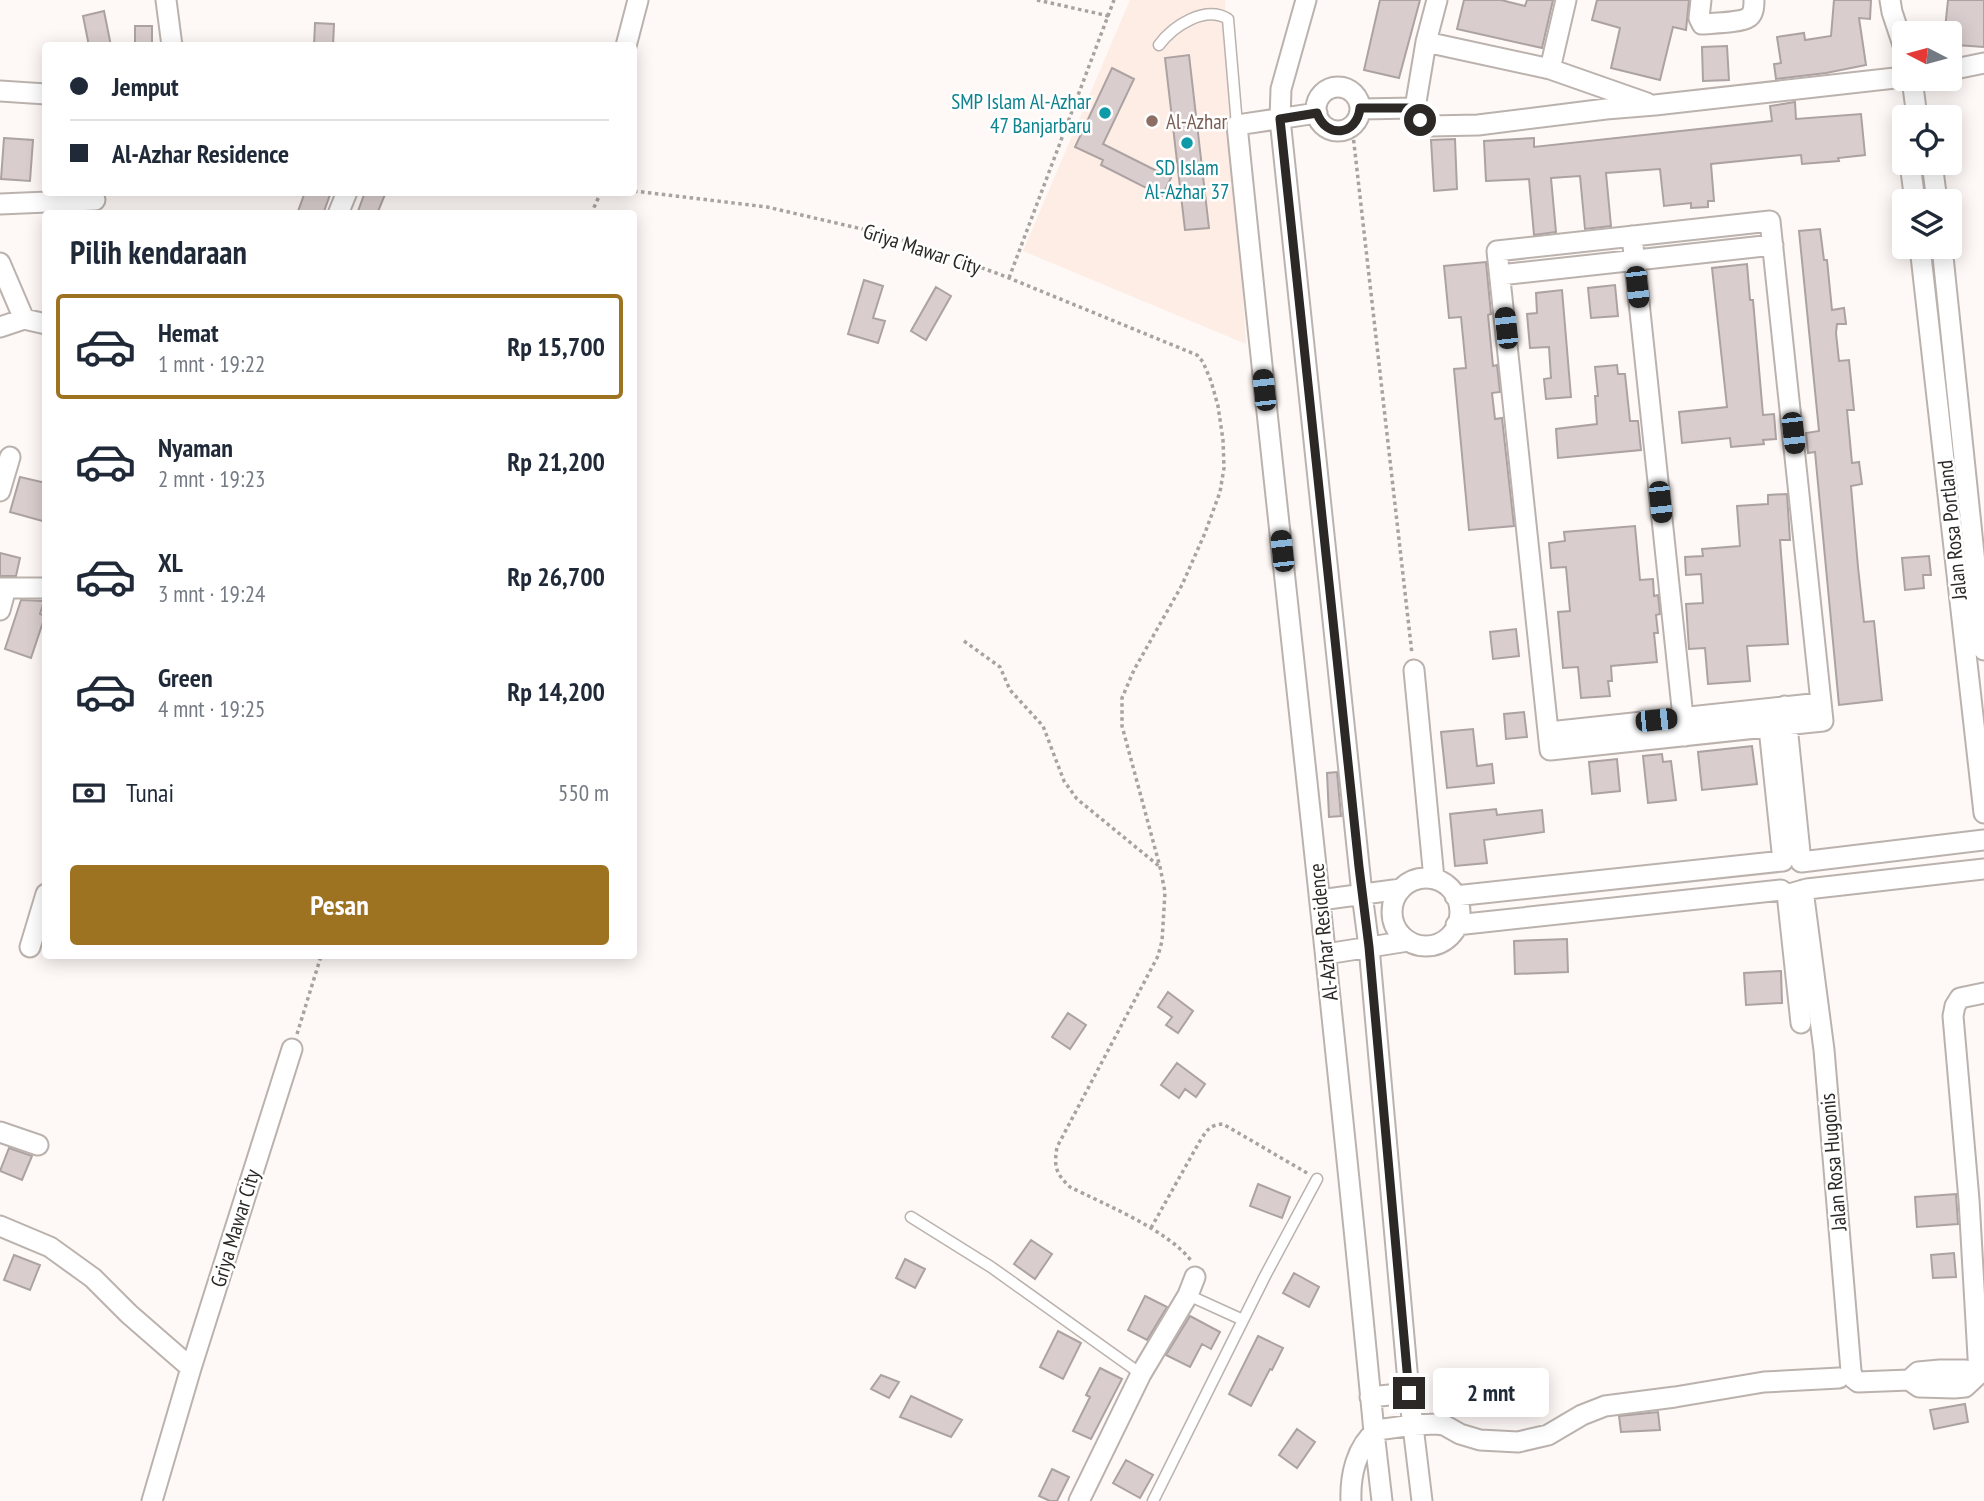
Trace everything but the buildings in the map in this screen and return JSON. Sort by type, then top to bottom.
[{"type":"street","points":[[166,0],[171,42]]},
{"type":"street","points":[[627,42],[638,0]]},
{"type":"street","name":"Al-Azhar Residence","points":[[1306,0],[1282,89],[1280,119],[1369,947],[1409,1393],[1422,1501]]},
{"type":"street","points":[[1437,0],[1426,42],[1415,108],[1423,124],[1437,127],[1478,125],[1892,78]]},
{"type":"street","points":[[1550,69],[1566,0]]},
{"type":"street","points":[[1701,0],[1699,18],[1702,24],[1740,21],[1749,17],[1754,0]]},
{"type":"street","points":[[1890,0],[1895,21]]},
{"type":"street","points":[[1426,42],[1550,69],[1655,105]]},
{"type":"street","points":[[1962,67],[1984,63]]},
{"type":"street","points":[[1336,88],[1343,88],[1355,95],[1356,117],[1347,130],[1334,131],[1323,125],[1317,113],[1319,99],[1336,88]]},
{"type":"street","points":[[0,91],[42,94]]},
{"type":"street","points":[[1356,117],[1415,108]]},
{"type":"street","points":[[1237,125],[1317,113]]},
{"type":"street","name":"Al-Azhar Residence","points":[[1237,125],[1382,1501]]},
{"type":"street","points":[[0,204],[95,200]]},
{"type":"street","points":[[1770,221],[1823,721],[1777,717],[1684,727],[1550,750],[1497,251],[1632,236],[1770,221]]},
{"type":"street","points":[[1632,236],[1684,727]]},
{"type":"street","points":[[1500,275],[1773,245]]},
{"type":"street","name":"Jalan Rosa Portland","points":[[1921,259],[1984,813]]},
{"type":"street","name":"Jalan Rosa Portland","points":[[1943,259],[1984,650]]},
{"type":"street","points":[[0,264],[24,319]]},
{"type":"street","points":[[0,327],[24,319],[42,323]]},
{"type":"street","points":[[0,491],[10,457]]},
{"type":"street","points":[[0,610],[3,588],[42,588]]},
{"type":"street","points":[[1414,670],[1434,879]]},
{"type":"street","points":[[1777,717],[1792,861]]},
{"type":"street","points":[[1455,896],[1984,840]]},
{"type":"street","points":[[1795,890],[1777,886],[1775,875],[1779,865],[1792,861],[1808,868],[1809,877],[1795,890],[1801,1023]]},
{"type":"street","points":[[1456,925],[1984,869]]},
{"type":"street","points":[[1320,900],[1401,889],[1416,879],[1426,877],[1446,884],[1459,901],[1460,919],[1450,937],[1441,943],[1419,946],[1408,942],[1326,954]]},
{"type":"street","points":[[1401,889],[1392,907],[1392,917],[1395,927],[1408,942]]},
{"type":"street","points":[[1510,890],[1513,920]]},
{"type":"street","name":"Jalan Rosa Hugonis","points":[[1795,890],[1824,1050],[1851,1371],[1857,1382],[1909,1380],[1919,1387],[1954,1388],[1965,1387],[1979,1374],[1969,1200],[1953,1016],[1960,998],[1984,993]]},
{"type":"street","points":[[30,947],[42,907]]},
{"type":"street","name":"Griya Mawar City","points":[[152,1501],[292,1049]]},
{"type":"street","points":[[0,1132],[38,1145]]},
{"type":"street","points":[[0,1226],[50,1247],[93,1278],[129,1314],[191,1368]]},
{"type":"street","points":[[1079,1501],[1141,1374],[1188,1295],[1195,1276]]},
{"type":"street","points":[[1351,1501],[1351,1479],[1355,1462],[1377,1430],[1413,1425],[1444,1425],[1460,1434],[1480,1440],[1518,1442],[1548,1435],[1582,1415],[1605,1406],[1764,1382],[1839,1378]]},
{"type":"street","points":[[1370,1397],[1409,1393]]},
{"type":"lane","points":[[1159,45],[1173,29],[1201,16],[1219,15],[1228,19],[1237,125]]},
{"type":"lane","points":[[1153,1501],[1317,1179]]},
{"type":"lane","points":[[911,1217],[991,1267],[1141,1374]]},
{"type":"lane","points":[[1188,1295],[1243,1320]]},
{"type":"path","points":[[1037,0],[1109,16]]},
{"type":"path","points":[[1009,278],[1114,0]]},
{"type":"path","points":[[1356,117],[1414,670]]},
{"type":"path","name":"Griya Mawar City","points":[[637,191],[767,207],[935,250],[1197,355],[1203,362],[1218,406],[1223,440],[1224,468],[1220,492],[1182,585],[1124,688],[1122,698],[1122,726],[1160,867]]},
{"type":"path","points":[[964,640],[1000,667],[1010,690],[1043,726],[1064,780],[1077,799],[1160,867],[1165,892],[1163,931],[1158,956],[1057,1147],[1055,1163],[1059,1177],[1070,1187],[1151,1228],[1191,1258],[1196,1267],[1195,1276]]},
{"type":"path","points":[[292,1049],[320,959]]},
{"type":"path","points":[[1151,1228],[1201,1139],[1213,1125],[1223,1124],[1317,1179]]},
{"type":"shaded area","points":[[1130,0],[1225,0],[1246,344],[1023,251]]},
{"type":"place","name":"SMP Islam Al-Azhar 47 Banjarbaru","points":[[1105,113]]},
{"type":"place","name":"Al-Azhar","points":[[1152,121]]},
{"type":"place","name":"SD Islam Al-Azhar 37","points":[[1187,143]]},
{"type":"route","points":[[1409,1393],[1369,947],[1280,119],[1317,113],[1323,125],[1334,131],[1341,131],[1352,126],[1360,108],[1415,108],[1420,120]]}]
